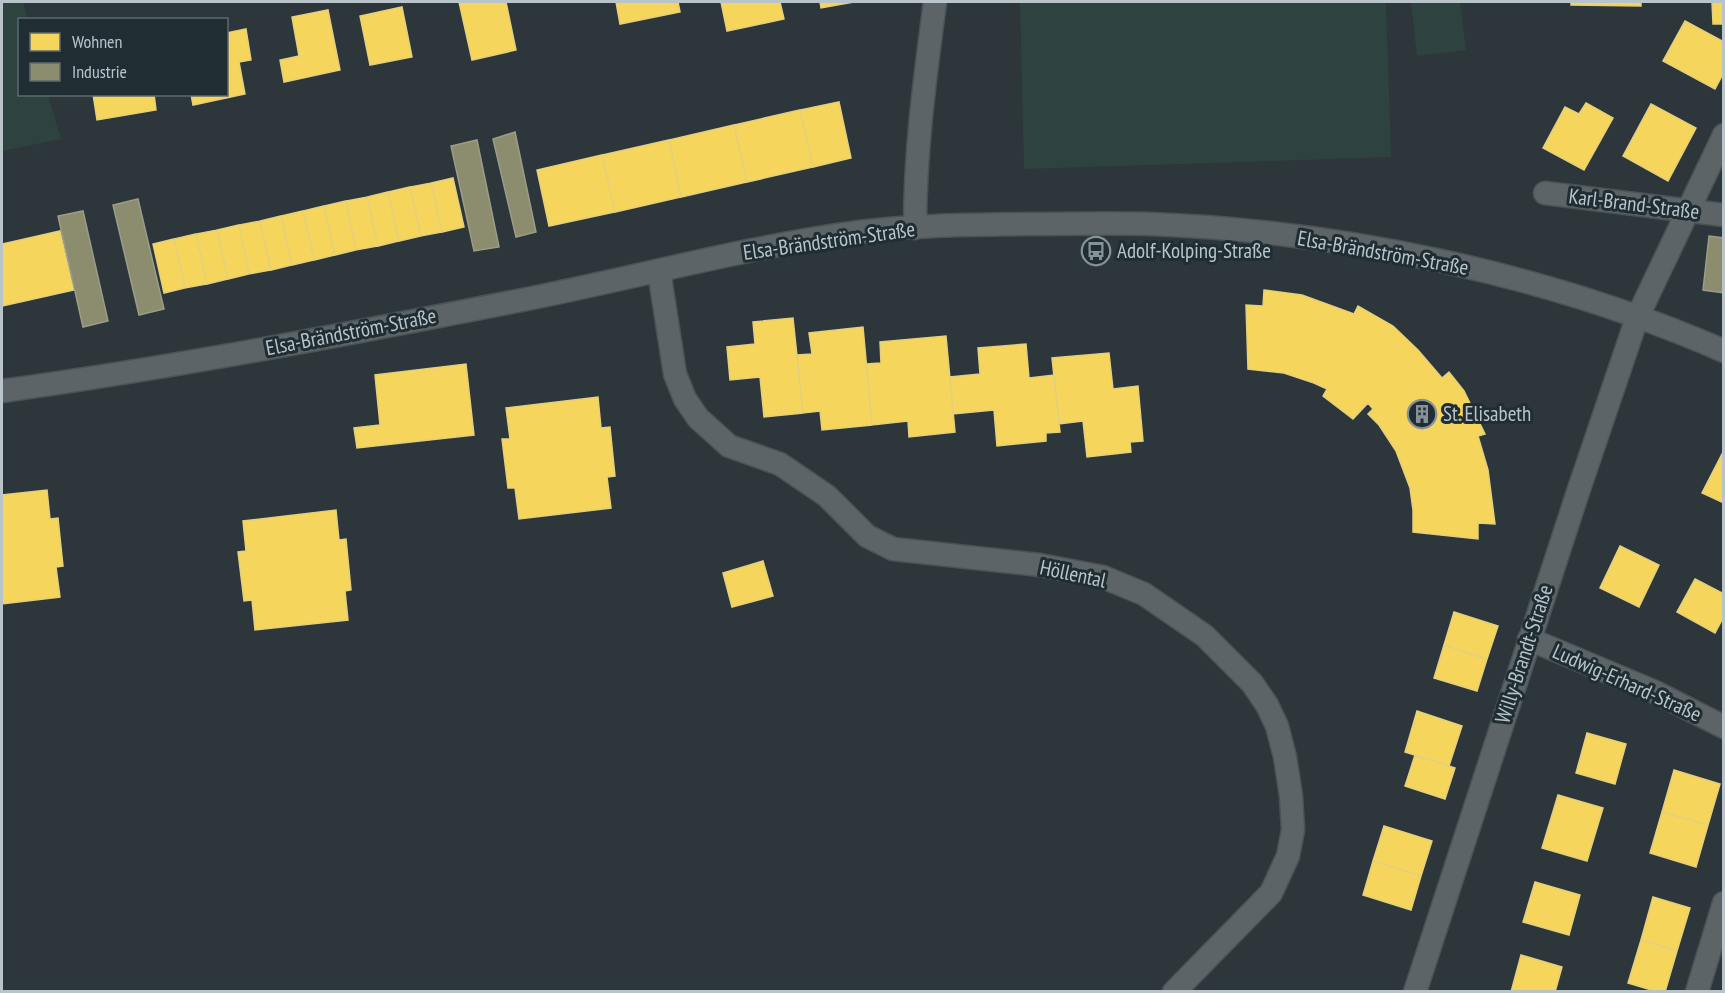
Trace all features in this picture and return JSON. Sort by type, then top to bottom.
[{"type":"street","points":[[915,228],[915,174],[919,124],[935,2]]},
{"type":"street","name":"Willy-Brandt-Straße","points":[[1415,992],[1529,639],[1637,318],[1686,210],[1724,135]]},
{"type":"street","name":"Karl-Brand-Straße","points":[[1545,194],[1724,215]]},
{"type":"street","name":"Elsa-Brändström-Straße","points":[[2,392],[178,364],[522,300],[762,249],[838,236],[915,228],[1094,223],[1141,224],[1305,238],[1509,276],[1637,318],[1724,351]]},
{"type":"street","name":"Höllental","points":[[659,271],[675,374],[685,399],[699,418],[729,446],[780,464],[827,496],[867,537],[894,549],[1050,567],[1103,577],[1144,594],[1205,636],[1252,683],[1267,705],[1285,757],[1293,830],[1288,856],[1271,893],[1174,992]]},
{"type":"street","name":"Ludwig-Erhard-Straße","points":[[1529,639],[1655,692],[1724,727]]},
{"type":"street","points":[[1697,992],[1724,903]]},
{"type":"green space","points":[[2,2],[23,2],[28,18],[18,18],[18,96],[48,96],[61,139],[2,151]]},
{"type":"green space","points":[[1020,2],[1386,2],[1391,157],[1024,169]]},
{"type":"green space","points":[[1411,2],[1460,2],[1466,50],[1417,56]]},
{"type":"building: Wohnen","points":[[459,2],[506,2],[516,50],[472,60]]},
{"type":"building: Wohnen","points":[[616,2],[678,2],[680,12],[620,24]]},
{"type":"building: Wohnen","points":[[721,2],[780,2],[784,19],[727,31]]},
{"type":"building: Wohnen","points":[[820,2],[854,2],[821,8]]},
{"type":"building: Wohnen","points":[[1571,2],[1641,2],[1641,6],[1571,5]]},
{"type":"building: Wohnen","points":[[1712,2],[1724,2],[1724,24],[1713,24]]},
{"type":"building: Wohnen","points":[[402,7],[412,57],[370,65],[360,16]]},
{"type":"building: Wohnen","points":[[328,10],[340,70],[284,82],[280,60],[299,56],[292,17]]},
{"type":"building: Wohnen","points":[[1685,21],[1724,42],[1724,72],[1715,89],[1663,61]]},
{"type":"building: Wohnen","points":[[246,29],[251,60],[239,62],[245,94],[193,105],[191,96],[228,96],[228,33]]},
{"type":"building: Wohnen","points":[[93,96],[154,96],[156,110],[97,120]]},
{"type":"building: Wohnen","points":[[839,102],[851,158],[813,167],[800,110]]},
{"type":"building: Wohnen","points":[[1586,103],[1613,118],[1584,170],[1543,148],[1565,107],[1579,114]]},
{"type":"building: Wohnen","points":[[1651,104],[1696,128],[1668,181],[1623,156]]},
{"type":"building: Wohnen","points":[[800,110],[813,167],[747,182],[734,125]]},
{"type":"building: Wohnen","points":[[734,125],[747,182],[681,197],[669,140]]},
{"type":"building: Wohnen","points":[[669,140],[681,197],[615,212],[602,155]]},
{"type":"building: Wohnen","points":[[602,155],[615,212],[549,226],[537,170]]},
{"type":"building: Wohnen","points":[[453,178],[464,227],[442,232],[431,183]]},
{"type":"building: Wohnen","points":[[431,183],[442,232],[421,236],[410,187]]},
{"type":"building: Wohnen","points":[[410,187],[421,236],[399,241],[388,192]]},
{"type":"building: Wohnen","points":[[388,192],[399,241],[378,246],[367,197]]},
{"type":"building: Wohnen","points":[[367,197],[378,246],[356,250],[346,201]]},
{"type":"building: Wohnen","points":[[346,201],[356,250],[335,255],[324,206]]},
{"type":"building: Wohnen","points":[[324,206],[335,255],[314,260],[303,211]]},
{"type":"building: Wohnen","points":[[303,211],[314,260],[292,265],[281,216]]},
{"type":"building: Wohnen","points":[[281,216],[292,265],[271,270],[260,221]]},
{"type":"building: Wohnen","points":[[260,221],[271,270],[249,274],[239,225]]},
{"type":"building: Wohnen","points":[[239,225],[249,274],[228,279],[217,230]]},
{"type":"building: Wohnen","points":[[217,230],[228,279],[207,284],[196,234]]},
{"type":"building: Wohnen","points":[[60,231],[74,290],[2,306],[2,244]]},
{"type":"building: Wohnen","points":[[196,234],[207,284],[185,288],[174,239]]},
{"type":"building: Wohnen","points":[[174,239],[185,288],[164,293],[153,244]]},
{"type":"building: Wohnen","name":"St. Elisabeth","points":[[1264,290],[1302,295],[1354,314],[1358,306],[1393,326],[1442,378],[1449,372],[1464,391],[1485,434],[1478,436],[1488,470],[1495,524],[1478,523],[1478,539],[1413,532],[1410,488],[1396,451],[1379,425],[1368,414],[1373,409],[1368,403],[1353,419],[1323,396],[1327,389],[1284,373],[1248,369],[1246,305],[1263,306]]},
{"type":"building: Wohnen","points":[[793,318],[803,413],[764,417],[760,377],[730,380],[727,347],[755,344],[753,322]]},
{"type":"building: Wohnen","points":[[863,327],[872,425],[822,430],[820,411],[803,413],[797,355],[812,354],[809,333]]},
{"type":"building: Wohnen","points":[[946,336],[955,432],[909,437],[908,421],[872,425],[866,364],[881,363],[880,342]]},
{"type":"building: Wohnen","points":[[1026,344],[1029,378],[1054,375],[1060,432],[1046,433],[1046,441],[997,446],[994,410],[953,414],[950,377],[980,374],[978,348]]},
{"type":"building: Wohnen","points":[[1109,353],[1113,389],[1138,386],[1143,441],[1130,442],[1131,452],[1087,457],[1083,421],[1059,424],[1052,358]]},
{"type":"building: Wohnen","points":[[466,364],[474,435],[357,448],[354,428],[380,425],[375,375]]},
{"type":"building: Wohnen","points":[[598,397],[601,428],[610,427],[615,476],[607,477],[611,508],[519,519],[515,488],[508,488],[502,439],[510,439],[506,408]]},
{"type":"building: Wohnen","points":[[1724,450],[1724,503],[1702,493]]},
{"type":"building: Wohnen","points":[[47,490],[50,519],[58,518],[63,566],[56,567],[60,597],[2,604],[2,495]]},
{"type":"building: Wohnen","points":[[336,510],[339,540],[346,539],[351,590],[345,591],[348,620],[255,630],[252,600],[244,601],[238,552],[246,551],[243,521]]},
{"type":"building: Wohnen","points":[[1620,546],[1659,565],[1639,607],[1600,588]]},
{"type":"building: Wohnen","points":[[763,561],[773,596],[732,607],[723,573]]},
{"type":"building: Wohnen","points":[[1695,579],[1724,594],[1724,616],[1715,633],[1677,612]]},
{"type":"building: Wohnen","points":[[1454,612],[1498,626],[1487,659],[1444,645]]},
{"type":"building: Wohnen","points":[[1444,645],[1487,659],[1477,691],[1434,678]]},
{"type":"building: Wohnen","points":[[1417,711],[1462,726],[1449,766],[1405,752]]},
{"type":"building: Wohnen","points":[[1587,733],[1626,744],[1615,784],[1576,773]]},
{"type":"building: Wohnen","points":[[1415,755],[1455,768],[1445,799],[1405,786]]},
{"type":"building: Wohnen","points":[[1674,770],[1720,784],[1708,825],[1662,812]]},
{"type":"building: Wohnen","points":[[1558,795],[1603,808],[1587,861],[1542,848]]},
{"type":"building: Wohnen","points":[[1662,812],[1708,825],[1696,867],[1650,853]]},
{"type":"building: Wohnen","points":[[1384,826],[1432,841],[1421,876],[1373,861]]},
{"type":"building: Wohnen","points":[[1373,861],[1421,876],[1411,910],[1363,895]]},
{"type":"building: Wohnen","points":[[1535,882],[1580,895],[1569,935],[1523,922]]},
{"type":"building: Wohnen","points":[[1653,897],[1690,908],[1677,951],[1641,940]]},
{"type":"building: Wohnen","points":[[1641,940],[1677,951],[1665,992],[1628,983]]},
{"type":"building: Wohnen","points":[[1521,955],[1562,967],[1555,992],[1511,992]]},
{"type":"building: Industrie","points":[[515,132],[536,232],[516,237],[493,139]]},
{"type":"building: Industrie","points":[[477,140],[499,247],[474,251],[451,146]]},
{"type":"building: Industrie","points":[[138,199],[164,309],[139,315],[113,205]]},
{"type":"building: Industrie","points":[[83,211],[108,321],[83,327],[58,216]]},
{"type":"building: Industrie","points":[[1709,236],[1724,238],[1724,293],[1703,290]]},
{"type":"place","name":"Adolf-Kolping-Straße","points":[[1096,251]]},
{"type":"place","name":"St. Elisabeth","points":[[1422,414]]}]
